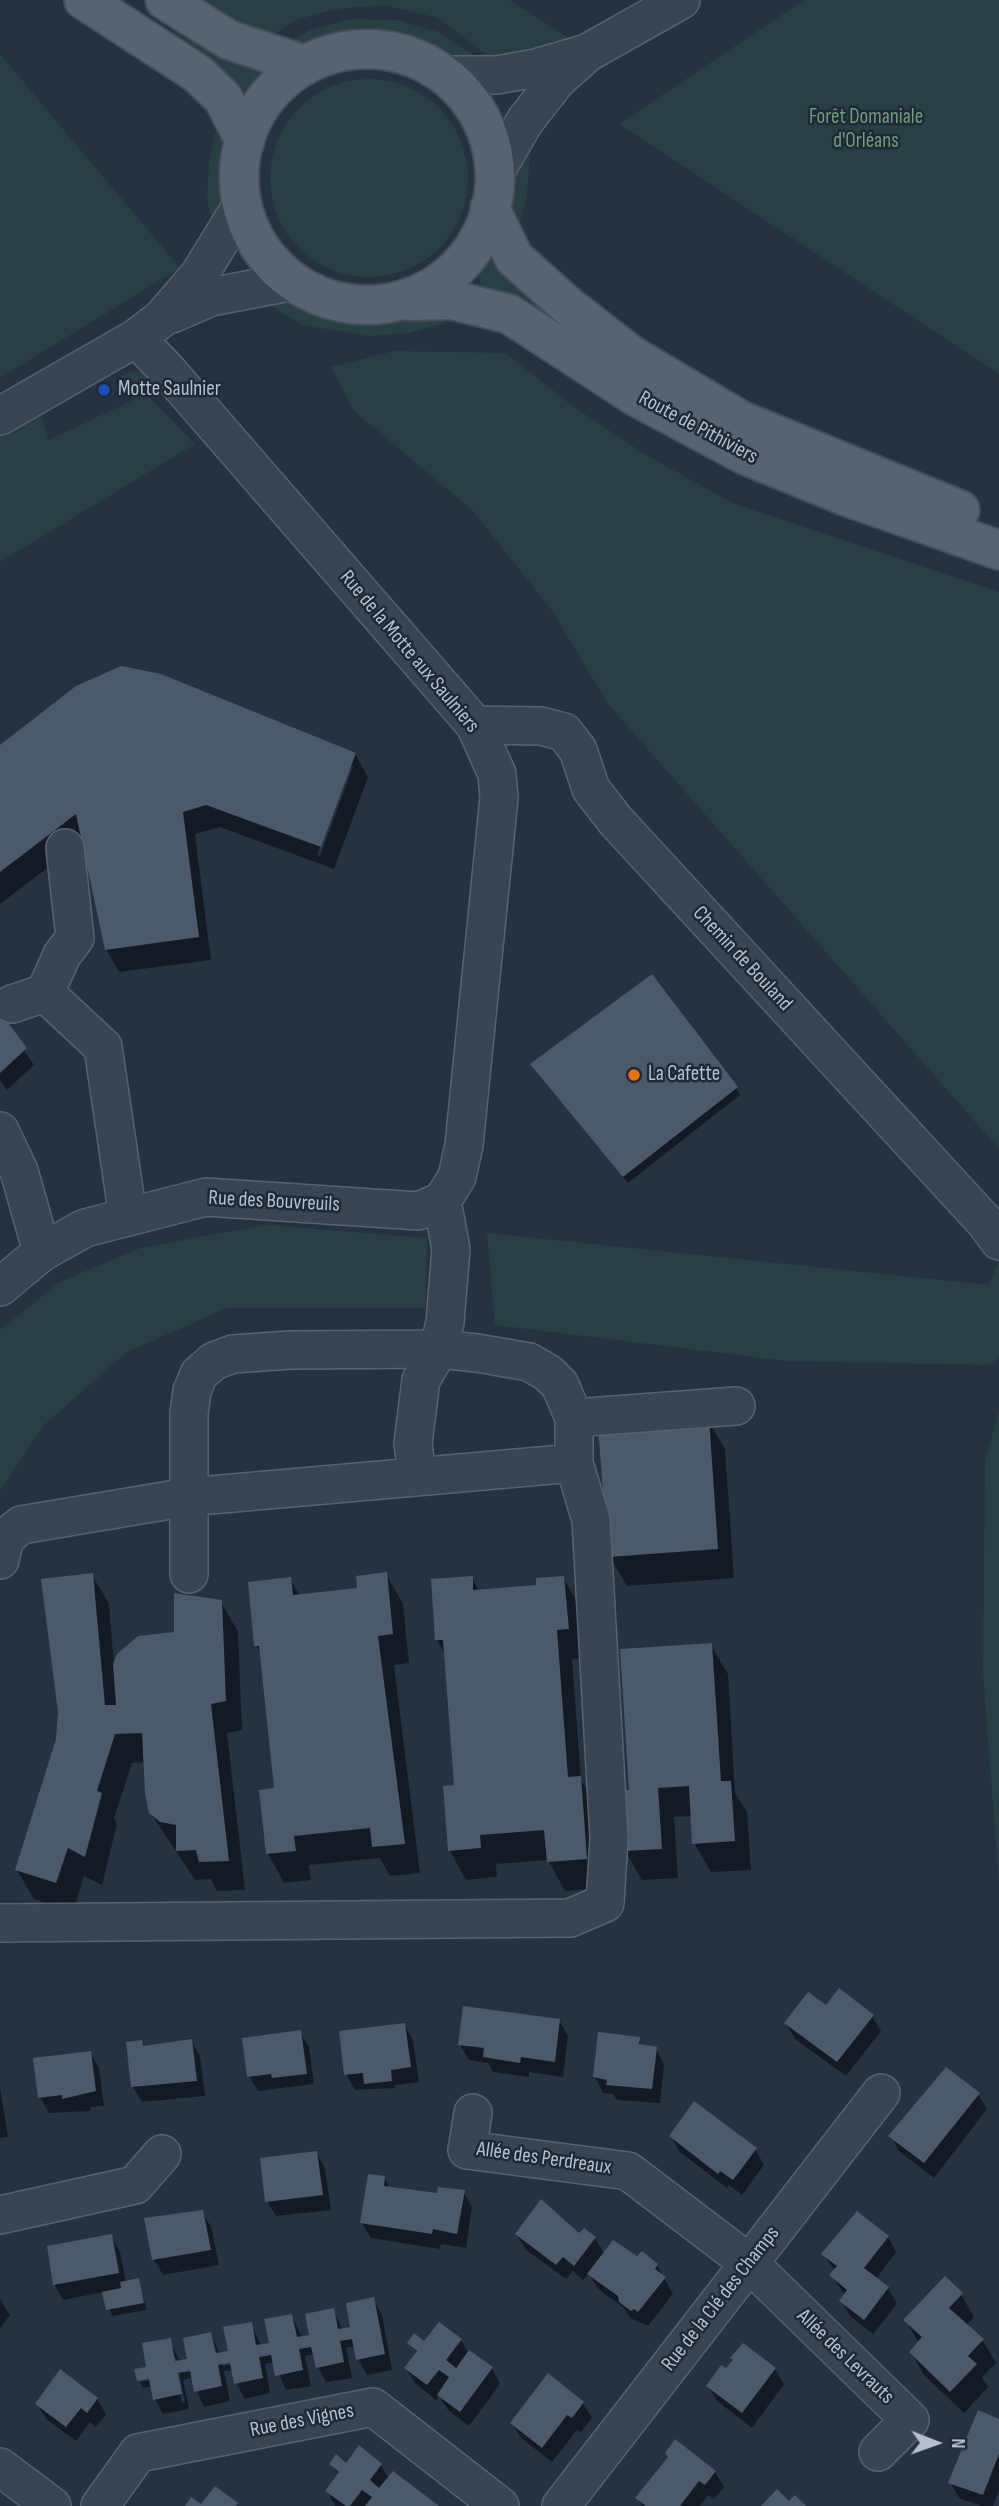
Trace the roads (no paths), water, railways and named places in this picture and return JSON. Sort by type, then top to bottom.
[{"type":"main road","points":[[83,0],[198,74],[223,98],[245,141]]},
{"type":"main road","points":[[165,0],[229,40],[302,64]]},
{"type":"main road","points":[[376,47],[410,55],[458,84],[484,120],[492,191],[480,241],[444,282],[407,301],[372,307],[323,299],[276,270],[247,227],[238,162],[251,119],[276,85],[302,64],[333,51],[376,47]]},
{"type":"main road","name":"Route de Pithiviers","points":[[492,191],[513,258],[568,306],[631,355],[742,421],[999,526]]},
{"type":"main road","name":"Route de Pithiviers","points":[[407,301],[452,300],[509,314],[635,396],[745,455],[845,496],[999,550]]},
{"type":"street","points":[[492,191],[525,121],[557,80],[587,53],[681,0]]},
{"type":"street","points":[[443,75],[497,75],[536,68],[587,53]]},
{"type":"street","points":[[148,329],[199,275],[242,205]]},
{"type":"street","points":[[0,416],[148,329],[211,297],[294,281]]},
{"type":"street","name":"Rue de la Motte aux Saulniers","points":[[148,329],[167,369],[475,725],[498,775],[499,798],[464,1145],[457,1177],[442,1201]]},
{"type":"street","name":"Chemin de Bouland","points":[[475,725],[541,726],[564,732],[578,750],[591,789],[615,820],[985,1222],[999,1241]]},
{"type":"street","points":[[65,848],[75,938],[28,999],[103,1047],[128,1217]]},
{"type":"street","points":[[0,1131],[19,1171],[42,1252]]},
{"type":"street","name":"Rue des Bouvreuils","points":[[0,1287],[42,1252],[85,1228],[206,1197],[418,1210],[442,1201]]},
{"type":"street","points":[[417,1475],[413,1443],[421,1380],[439,1349],[445,1322],[451,1249],[442,1201]]},
{"type":"street","points":[[0,1923],[570,1918],[605,1903],[609,1838],[591,1520],[574,1463],[574,1418],[560,1385],[529,1362],[439,1349],[290,1350],[233,1354],[214,1361],[199,1374],[192,1391],[188,1497],[190,1574]]},
{"type":"street","points":[[574,1418],[736,1406]]},
{"type":"street","points":[[0,1560],[5,1538],[21,1525],[188,1497],[574,1463]]},
{"type":"street","name":"Rue de la Clé des Champs","points":[[561,2506],[881,2093]]},
{"type":"street","name":"Allée des Perdreaux","points":[[473,2113],[467,2150],[628,2171],[749,2263]]},
{"type":"street","points":[[0,2215],[135,2185],[162,2154]]},
{"type":"street","name":"Allée des Levrauts","points":[[749,2263],[909,2420],[878,2452]]},
{"type":"street","name":"Rue des Vignes","points":[[100,2506],[138,2453],[373,2407],[500,2506]]},
{"type":"street","points":[[0,2467],[52,2506]]},
{"type":"place","name":"Motte Saulnier","points":[[104,390]]},
{"type":"place","name":"La Cafette","points":[[634,1075]]},
{"type":"park label","name":"Forêt Domaniale d'Orléans","points":[[866,130]]}]
